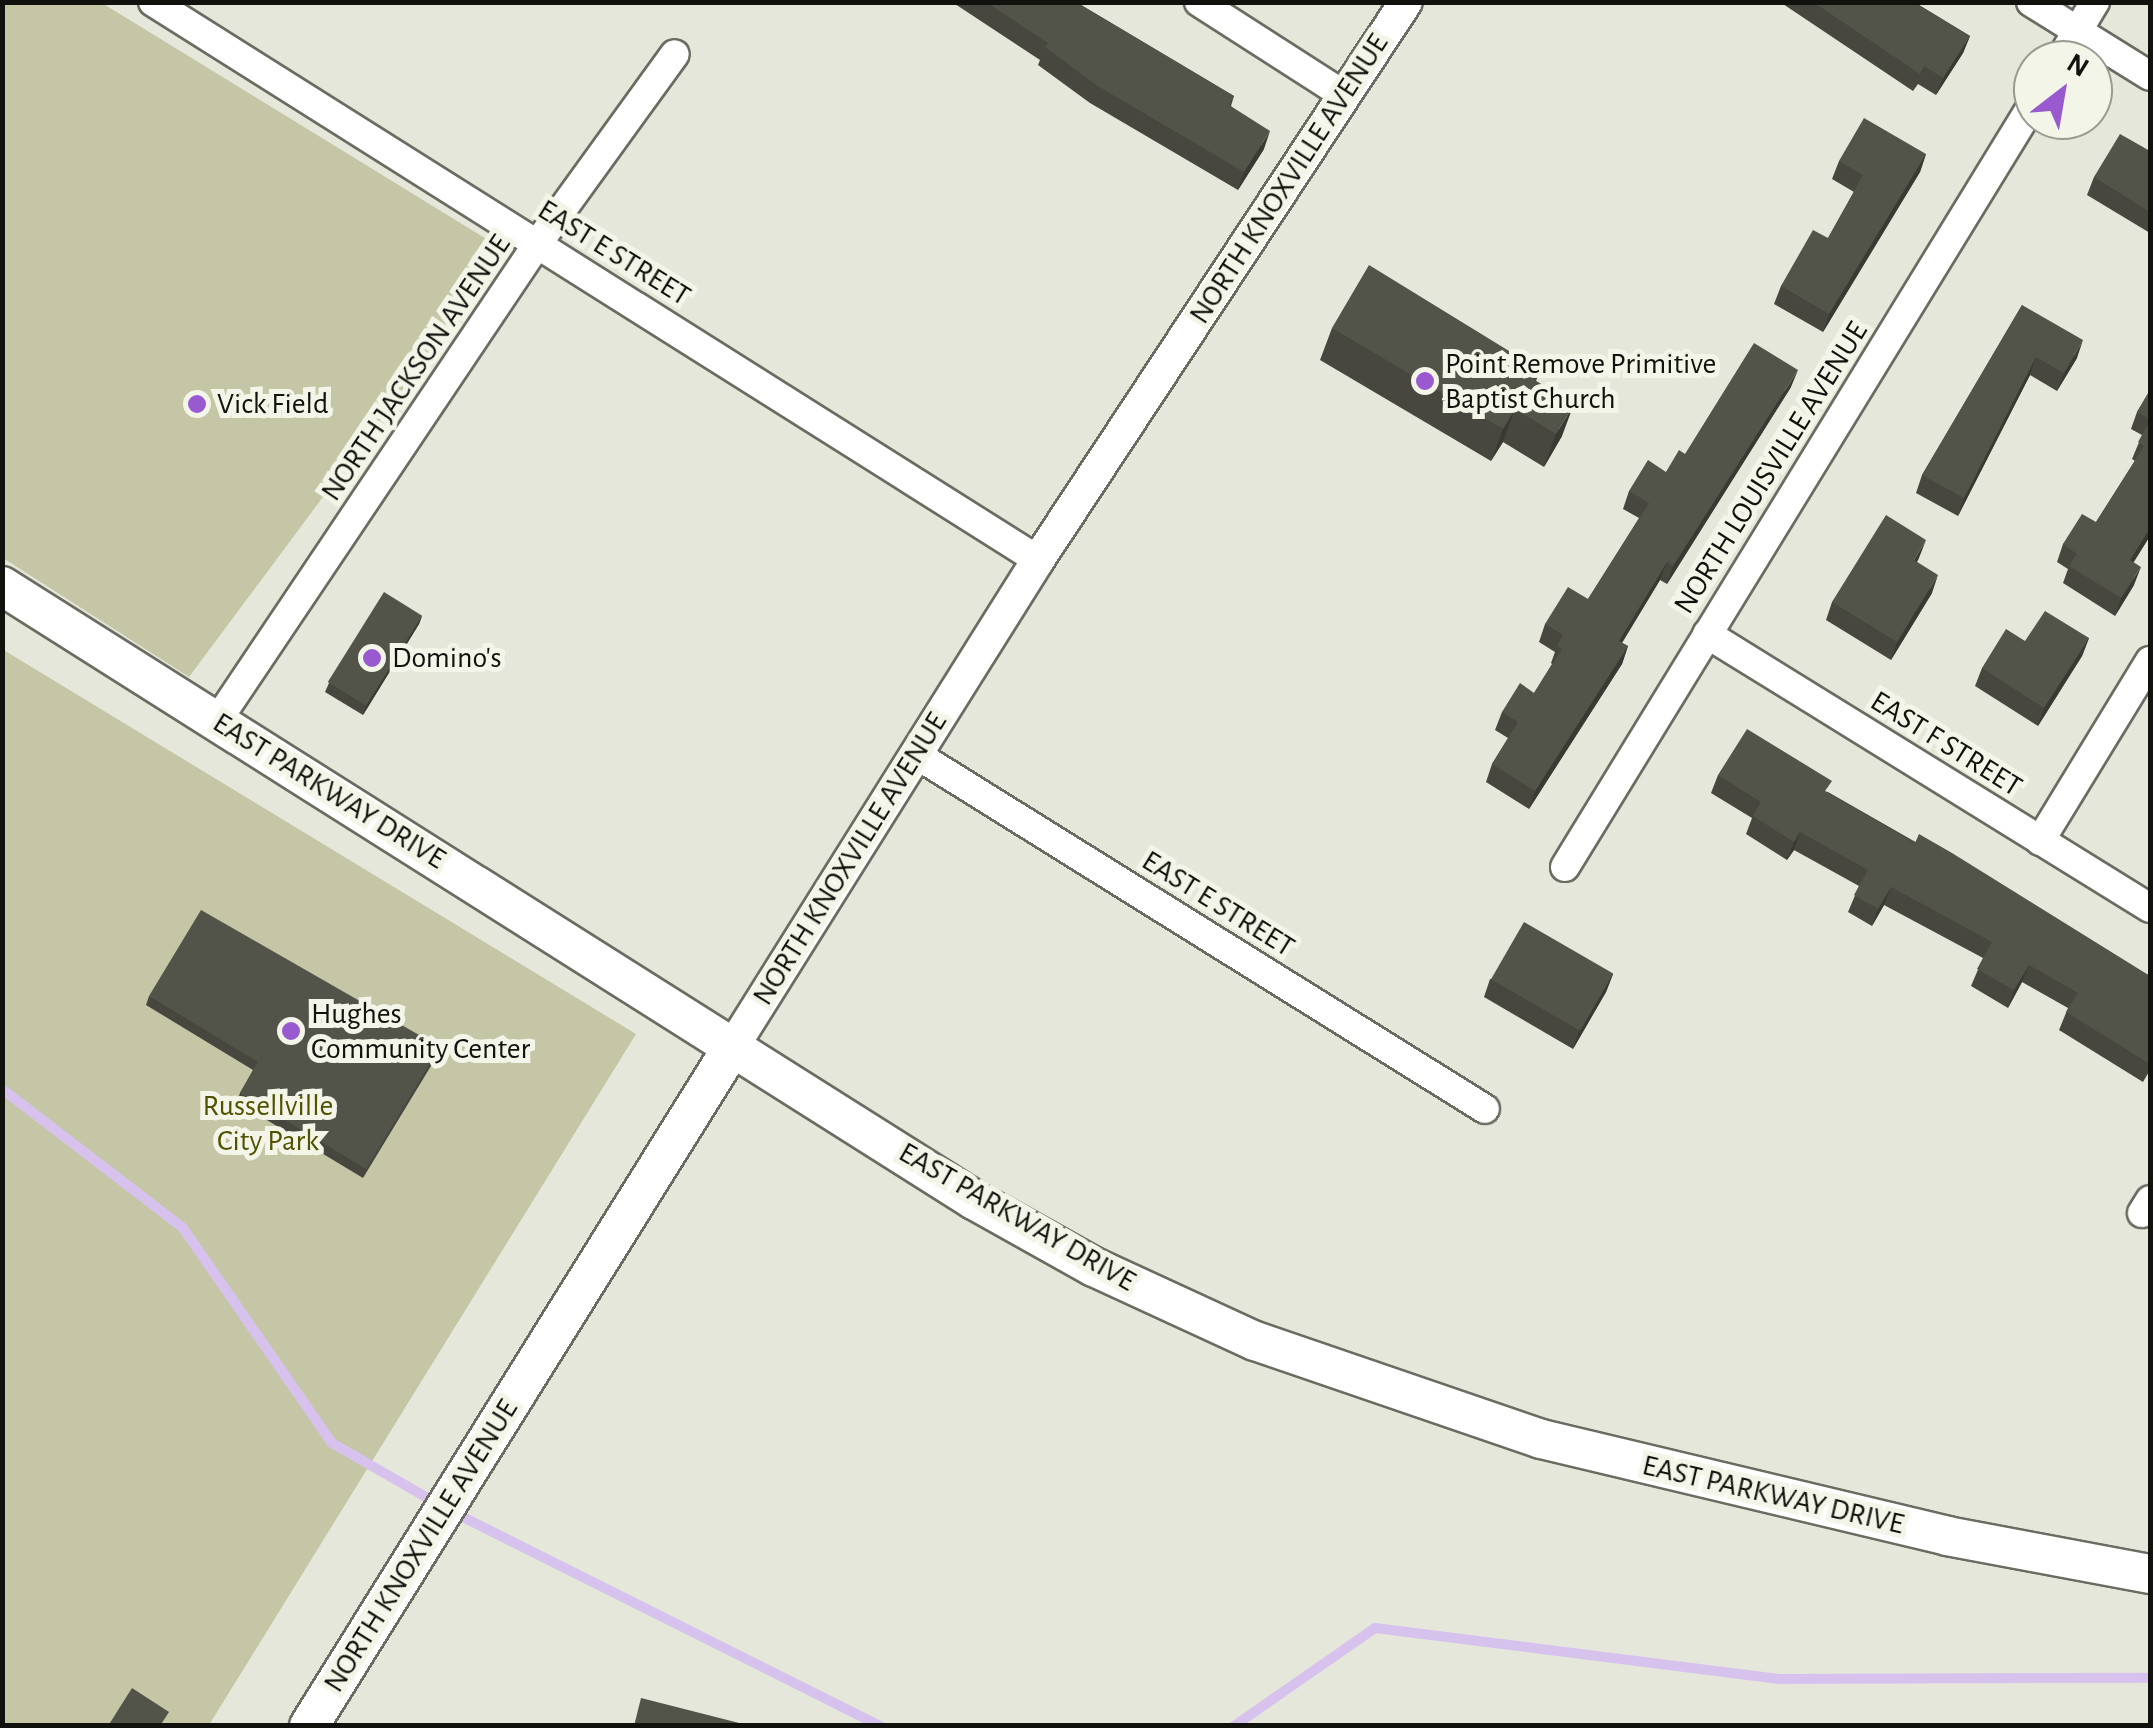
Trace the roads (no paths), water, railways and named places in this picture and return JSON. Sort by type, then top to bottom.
[{"type":"main road","name":"EAST PARKWAY DRIVE","points":[[2,586],[734,1043],[974,1200],[1094,1267],[1255,1341],[1385,1391],[1540,1439],[1946,1536],[2150,1574]]},
{"type":"main road","name":"NORTH KNOXVILLE AVENUE","points":[[309,1726],[734,1043]]},
{"type":"street","name":"EAST E STREET","points":[[153,2],[1038,560]]},
{"type":"street","points":[[1199,2],[1344,95]]},
{"type":"street","name":"NORTH KNOXVILLE AVENUE","points":[[734,1043],[1038,560],[1406,2]]},
{"type":"street","points":[[2032,2],[2150,76]]},
{"type":"street","points":[[2072,40],[2095,2]]},
{"type":"street","name":"NORTH JACKSON AVENUE","points":[[217,721],[538,243],[675,54]]},
{"type":"street","name":"NORTH LOUISVILLE AVENUE","points":[[1566,867],[2013,137]]},
{"type":"street","name":"EAST F STREET","points":[[1707,634],[2150,908]]},
{"type":"street","points":[[2040,840],[2150,661]]},
{"type":"street","name":"EAST E STREET","points":[[916,755],[1484,1109]]},
{"type":"waterway","points":[[2,1089],[183,1228],[332,1443],[438,1504]]},
{"type":"waterway","points":[[453,1512],[881,1726]]},
{"type":"waterway","points":[[1234,1726],[1375,1628],[1779,1679],[2150,1678]]},
{"type":"place","name":"Point Remove Primitive Baptist Church","points":[[1425,381]]},
{"type":"place","name":"Vick Field","points":[[197,404]]},
{"type":"place","name":"Domino's","points":[[372,658]]},
{"type":"place","name":"Hughes Community Center","points":[[291,1031]]},
{"type":"park label","name":"Russellville City Park","points":[[268,1123]]}]
